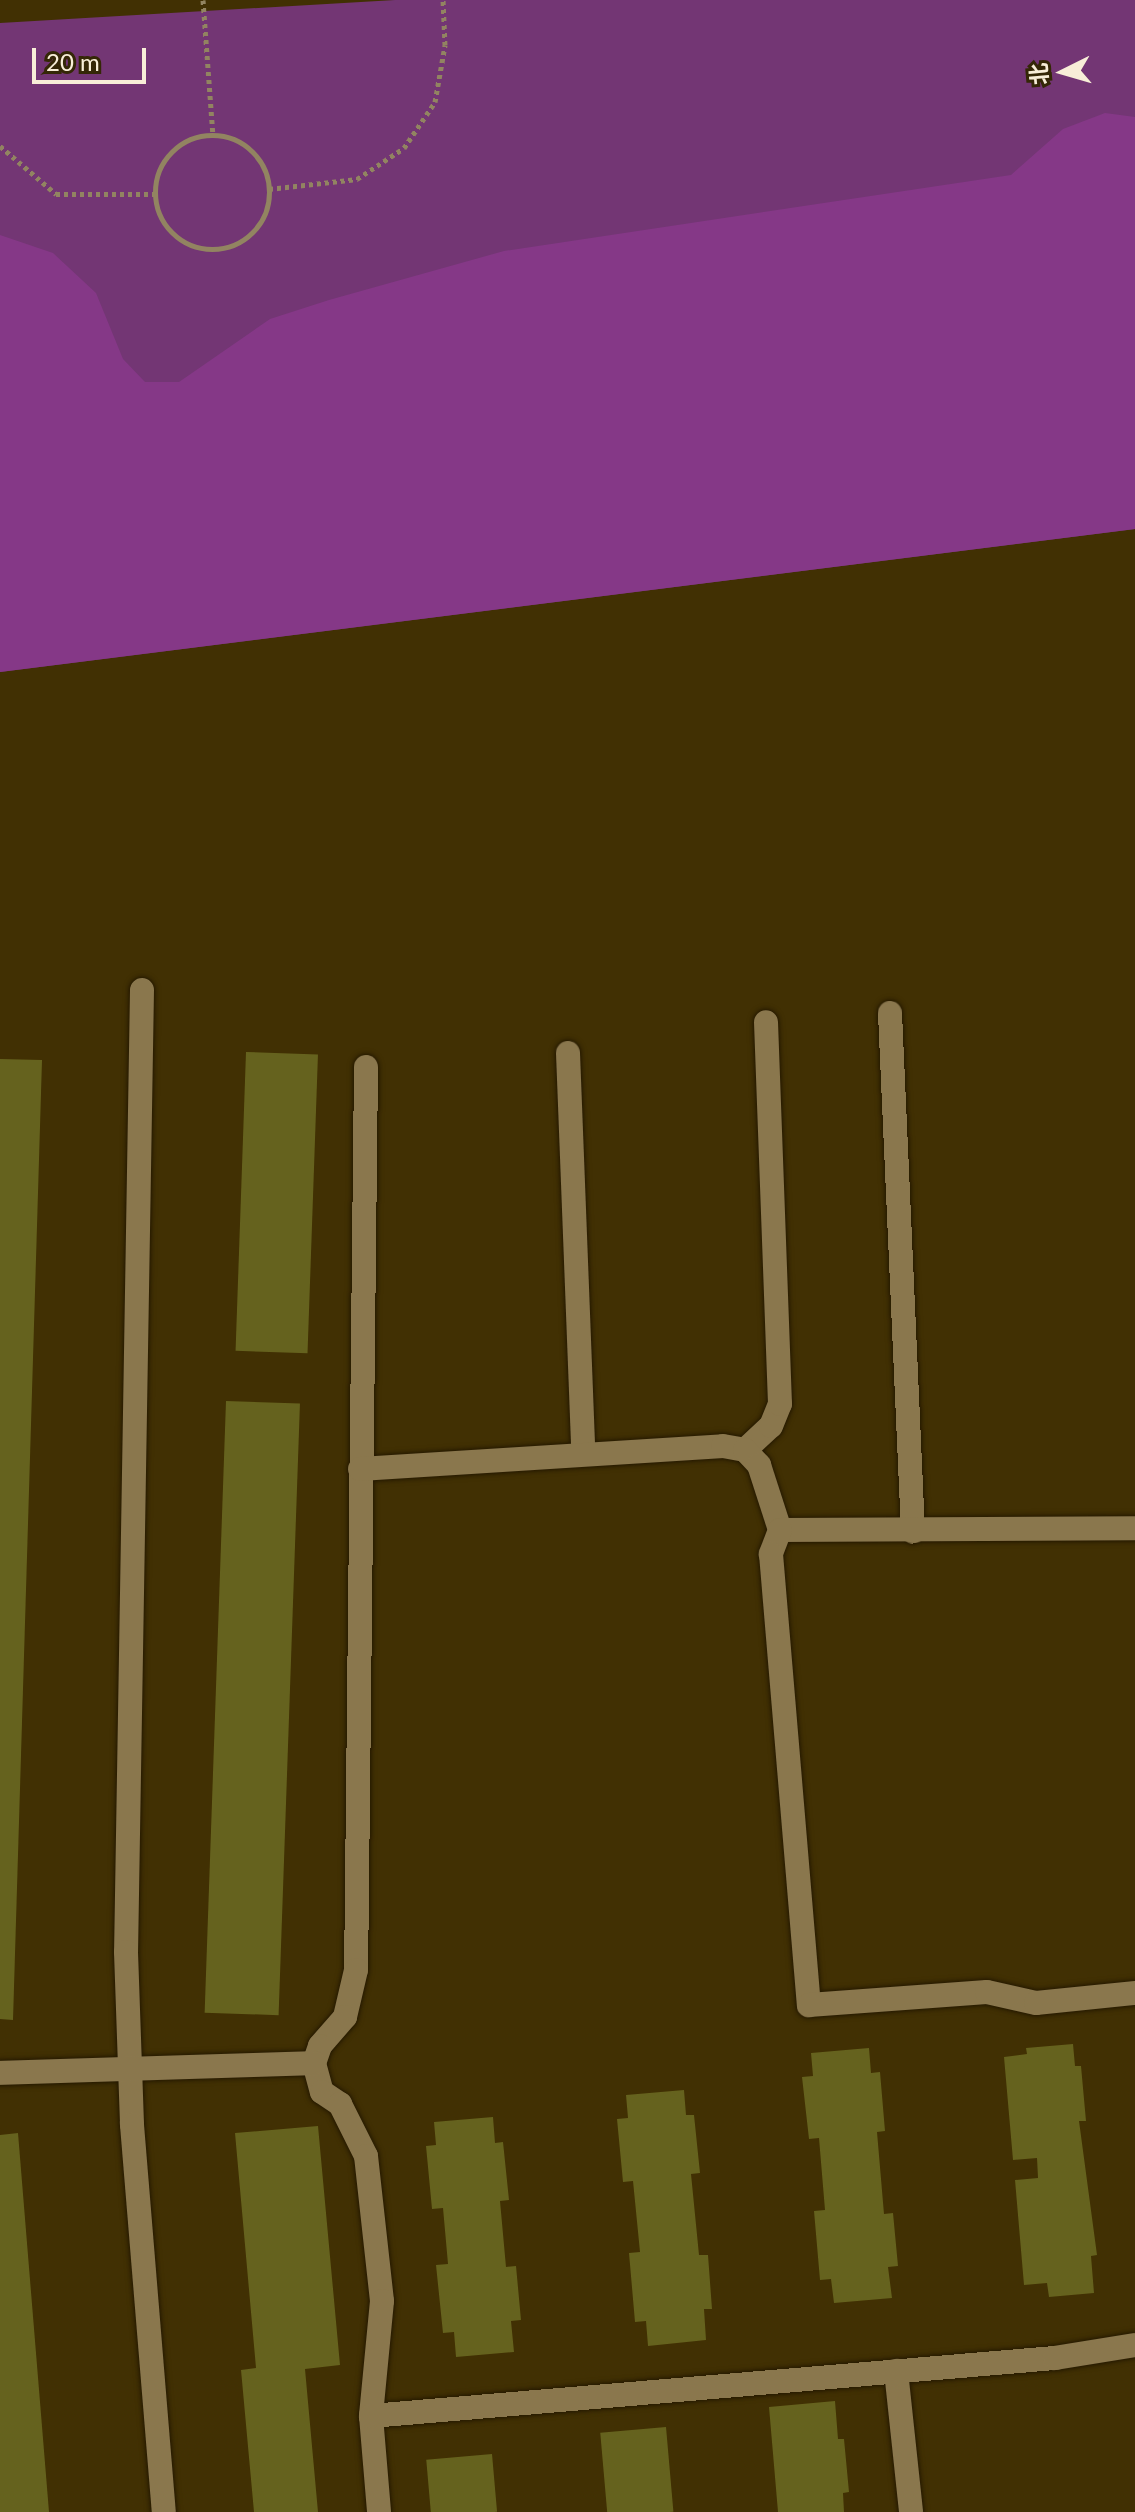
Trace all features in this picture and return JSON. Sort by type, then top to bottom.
[{"type":"street","points":[[142,990],[126,1952],[129,2067],[164,2512]]},
{"type":"street","points":[[890,1013],[913,1531]]},
{"type":"street","points":[[745,1450],[771,1426],[780,1404],[766,1022]]},
{"type":"street","points":[[568,1053],[583,1452]]},
{"type":"street","points":[[366,1067],[356,1970],[345,2017],[320,2046],[314,2063],[322,2092],[340,2104],[366,2156],[382,2301],[371,2416],[379,2512]]},
{"type":"street","points":[[360,1469],[583,1452],[723,1446],[745,1450],[759,1465],[780,1530],[771,1554],[809,2005],[987,1992],[1036,2003],[1135,1993]]},
{"type":"street","points":[[780,1530],[1135,1528]]},
{"type":"street","points":[[0,2073],[314,2063]]},
{"type":"street","points":[[371,2416],[1055,2358],[1135,2345]]},
{"type":"street","points":[[896,2371],[911,2512]]},
{"type":"path","points":[[203,0],[213,136]]},
{"type":"path","points":[[269,189],[357,179],[404,148],[435,102],[445,45],[443,0]]},
{"type":"path","points":[[213,136],[237,141],[253,152],[263,167],[269,189],[262,221],[250,235],[216,249],[182,240],[158,212],[155,194],[158,176],[175,149],[189,140],[213,136]]},
{"type":"path","points":[[0,146],[35,181],[56,194],[155,194]]},
{"type":"shaded area","points":[[395,0],[1135,0],[1135,529],[0,672],[0,23]]},
{"type":"shaded area","points":[[1105,113],[1135,117],[1135,529],[0,672],[0,235],[53,253],[96,293],[123,359],[145,382],[179,382],[270,319],[329,300],[504,251],[1011,175],[1063,129]]},
{"type":"building","points":[[246,1052],[318,1055],[308,1353],[236,1351]]},
{"type":"building","points":[[0,1059],[42,1060],[13,2020],[0,2019]]},
{"type":"building","points":[[226,1401],[300,1404],[279,2015],[205,2013]]},
{"type":"building","points":[[1073,2044],[1075,2066],[1081,2066],[1086,2121],[1079,2121],[1097,2255],[1091,2256],[1094,2293],[1049,2297],[1047,2283],[1024,2285],[1015,2180],[1038,2178],[1037,2158],[1013,2160],[1004,2057],[1027,2054],[1026,2048]]},
{"type":"building","points":[[869,2048],[871,2073],[880,2072],[885,2131],[877,2132],[884,2214],[893,2213],[898,2266],[888,2267],[892,2298],[834,2303],[831,2279],[820,2280],[814,2211],[825,2210],[819,2138],[809,2139],[802,2077],[813,2076],[811,2053]]},
{"type":"building","points":[[684,2090],[686,2115],[694,2115],[700,2173],[691,2174],[699,2255],[708,2255],[712,2309],[704,2309],[706,2340],[648,2346],[646,2321],[635,2322],[629,2253],[640,2252],[633,2181],[623,2182],[617,2119],[628,2118],[626,2095]]},
{"type":"building","points":[[493,2117],[495,2143],[503,2142],[509,2200],[500,2201],[506,2267],[516,2266],[521,2320],[511,2321],[514,2352],[456,2357],[454,2332],[443,2333],[436,2265],[448,2264],[443,2208],[432,2209],[426,2146],[436,2145],[434,2122]]},
{"type":"building","points":[[318,2126],[340,2365],[305,2369],[318,2512],[254,2512],[241,2370],[256,2368],[235,2133]]},
{"type":"building","points":[[18,2133],[49,2512],[0,2512],[0,2135]]},
{"type":"building","points":[[835,2401],[838,2439],[844,2439],[849,2492],[843,2493],[844,2512],[778,2512],[769,2407]]},
{"type":"building","points":[[666,2427],[673,2512],[607,2512],[600,2433]]},
{"type":"building","points":[[492,2454],[497,2512],[431,2512],[426,2460]]}]
